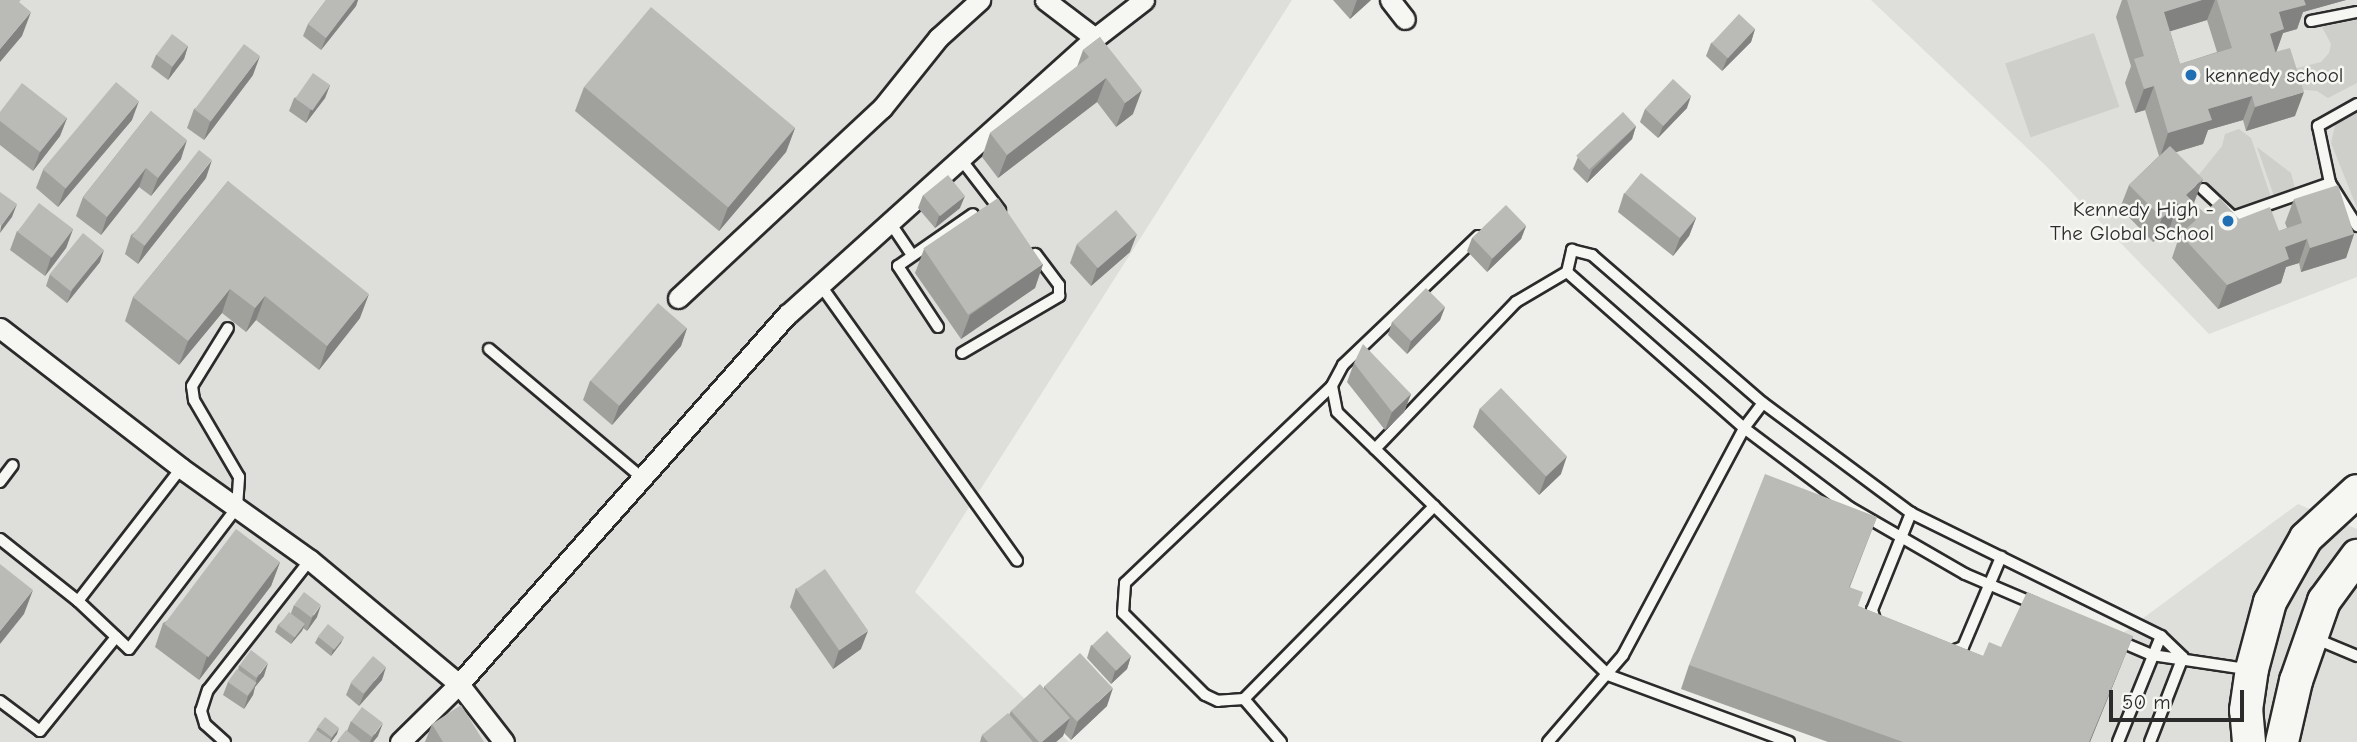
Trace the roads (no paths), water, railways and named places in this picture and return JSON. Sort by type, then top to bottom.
[{"type":"main road","points":[[2249,742],[2246,710],[2252,669],[2270,602],[2287,567],[2306,538],[2357,491]]},
{"type":"main road","points":[[2249,742],[2266,702],[2293,594],[2315,554],[2357,514]]},
{"type":"main road","points":[[2306,650],[2300,626],[2308,599],[2343,544],[2357,534]]},
{"type":"main road","points":[[2282,742],[2306,650],[2325,601],[2357,556]]},
{"type":"street","points":[[678,298],[882,108],[938,38],[980,0]]},
{"type":"street","points":[[1045,0],[1095,38]]},
{"type":"street","points":[[400,742],[458,684],[819,283],[1095,38],[1143,0]]},
{"type":"street","points":[[1390,0],[1405,19]]},
{"type":"street","points":[[0,328],[181,468],[310,560],[458,684],[504,742]]},
{"type":"lane","points":[[2311,21],[2357,12]]},
{"type":"lane","points":[[2357,104],[2318,126],[2330,183],[2357,226]]},
{"type":"lane","points":[[960,158],[1012,224]]},
{"type":"lane","points":[[2203,189],[2233,217],[2330,183]]},
{"type":"lane","points":[[938,327],[899,270],[899,262],[973,214]]},
{"type":"lane","points":[[889,221],[911,254]]},
{"type":"lane","points":[[1434,506],[1244,699],[1218,701],[1205,695],[1123,612],[1125,583],[1332,386],[1343,365],[1492,223]]},
{"type":"lane","points":[[962,354],[1059,296],[1059,285],[1028,244]]},
{"type":"lane","points":[[1375,449],[1516,302],[1567,272],[1572,250],[1592,255],[1763,403],[1911,513],[2161,636],[2183,657]]},
{"type":"lane","points":[[1567,272],[1744,428],[1849,507],[1901,538],[1991,585],[2053,612]]},
{"type":"lane","points":[[819,283],[1017,561]]},
{"type":"lane","points":[[0,539],[78,601],[128,649],[237,507],[239,477],[194,400],[192,386],[228,328]]},
{"type":"lane","points":[[489,349],[642,478]]},
{"type":"lane","points":[[1332,386],[1337,412],[1608,675],[1789,742]]},
{"type":"lane","points":[[1548,742],[1608,675],[1744,428],[1763,403]]},
{"type":"lane","points":[[0,482],[13,465]]},
{"type":"lane","points":[[78,601],[181,468]]},
{"type":"lane","points":[[1889,631],[1877,626],[1871,610],[1911,513]]},
{"type":"lane","points":[[1939,648],[1952,652],[1963,647],[2001,557]]},
{"type":"lane","points":[[225,742],[205,724],[201,711],[208,690],[310,560]]},
{"type":"lane","points":[[2102,633],[2152,655],[2183,657],[2211,666],[2252,669]]},
{"type":"lane","points":[[2118,742],[2161,636]]},
{"type":"lane","points":[[0,701],[40,731],[116,637]]},
{"type":"lane","points":[[2306,650],[2357,656]]},
{"type":"lane","points":[[2150,742],[2183,657]]},
{"type":"lane","points":[[1244,699],[1281,742]]},
{"type":"place","name":"kennedy school","points":[[2191,75]]},
{"type":"place","name":"Kennedy High - The Global School","points":[[2228,221]]}]
